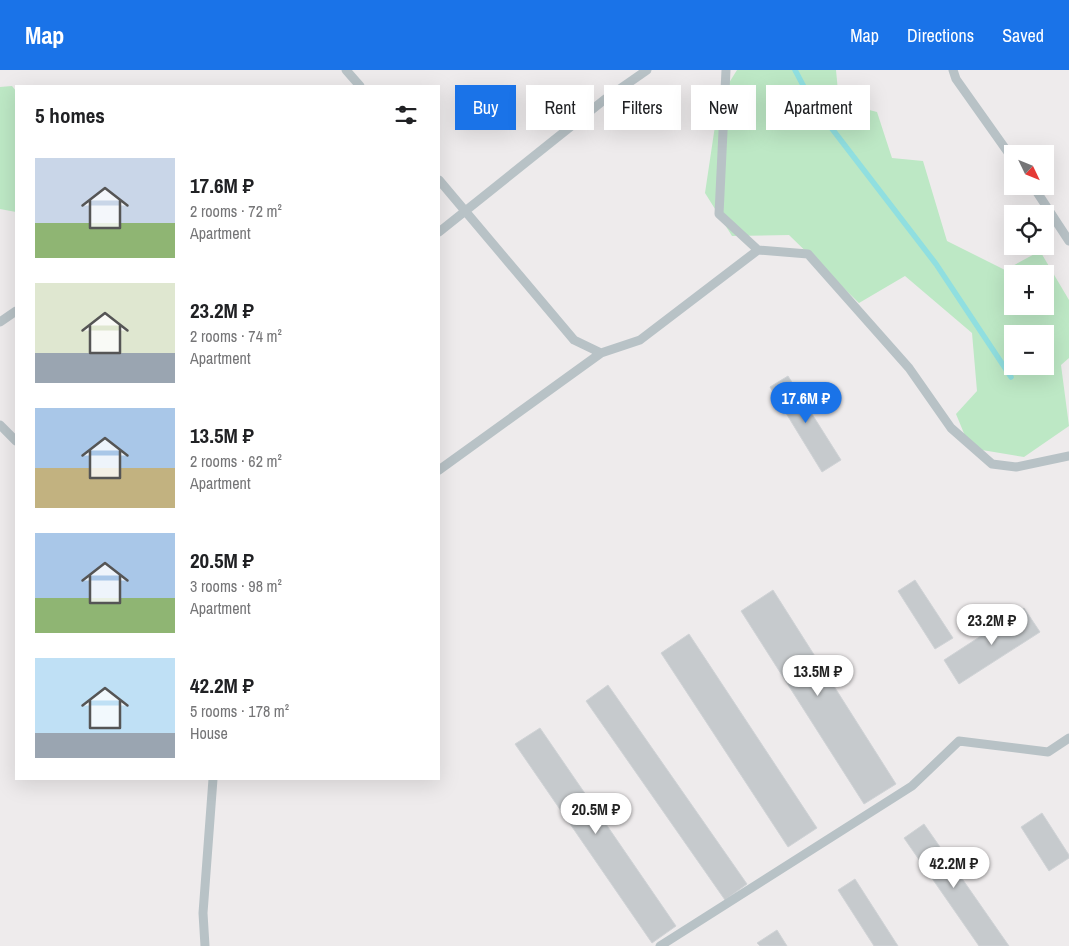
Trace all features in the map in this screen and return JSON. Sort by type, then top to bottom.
[{"type":"lane","points":[[346,70],[359,85]]},
{"type":"lane","points":[[440,231],[604,100],[647,70]]},
{"type":"lane","points":[[726,70],[719,214],[758,250],[808,254],[909,368],[951,428],[992,464],[1016,467],[1069,456]]},
{"type":"lane","points":[[953,70],[956,79],[1004,147]]},
{"type":"lane","points":[[440,181],[574,340],[601,353]]},
{"type":"lane","points":[[1039,195],[1069,241]]},
{"type":"lane","points":[[440,469],[601,353],[640,340],[758,250]]},
{"type":"lane","points":[[0,322],[15,312]]},
{"type":"lane","points":[[0,425],[15,440]]},
{"type":"lane","points":[[660,946],[912,786],[959,741],[1048,752],[1069,738]]},
{"type":"lane","points":[[205,946],[203,913],[213,780]]},
{"type":"green space","points":[[737,70],[836,70],[837,85],[766,85],[766,130],[870,130],[870,110],[877,112],[892,158],[923,161],[947,241],[1004,270],[1004,315],[1054,315],[1054,275],[1069,300],[1069,358],[1061,365],[1069,426],[1024,457],[970,448],[956,414],[977,391],[972,333],[905,276],[859,303],[789,235],[732,236],[705,193],[714,130],[756,130],[756,85],[728,85]]},
{"type":"green space","points":[[12,86],[15,90],[15,212],[0,209],[0,87]]},
{"type":"green space","points":[[1033,255],[1042,255],[1048,265],[1014,265]]},
{"type":"building","points":[[788,376],[841,460],[822,472],[770,387]]},
{"type":"building","points":[[915,580],[953,638],[935,649],[898,591]]},
{"type":"building","points":[[773,590],[896,784],[864,804],[741,611]]},
{"type":"building","points":[[1024,608],[1040,632],[959,684],[944,660]]},
{"type":"building","points":[[689,634],[817,828],[788,847],[661,653]]},
{"type":"building","points":[[608,685],[747,884],[725,900],[586,701]]},
{"type":"building","points":[[540,728],[676,926],[652,943],[515,744]]},
{"type":"building","points":[[1042,813],[1069,855],[1069,858],[1049,871],[1021,827]]},
{"type":"building","points":[[924,824],[1009,946],[979,946],[904,838]]},
{"type":"building","points":[[855,879],[898,946],[874,946],[838,890]]},
{"type":"building","points":[[777,930],[787,946],[760,946],[757,943]]},
{"type":"waterway","points":[[795,70],[813,104],[936,264],[1011,377]]}]
